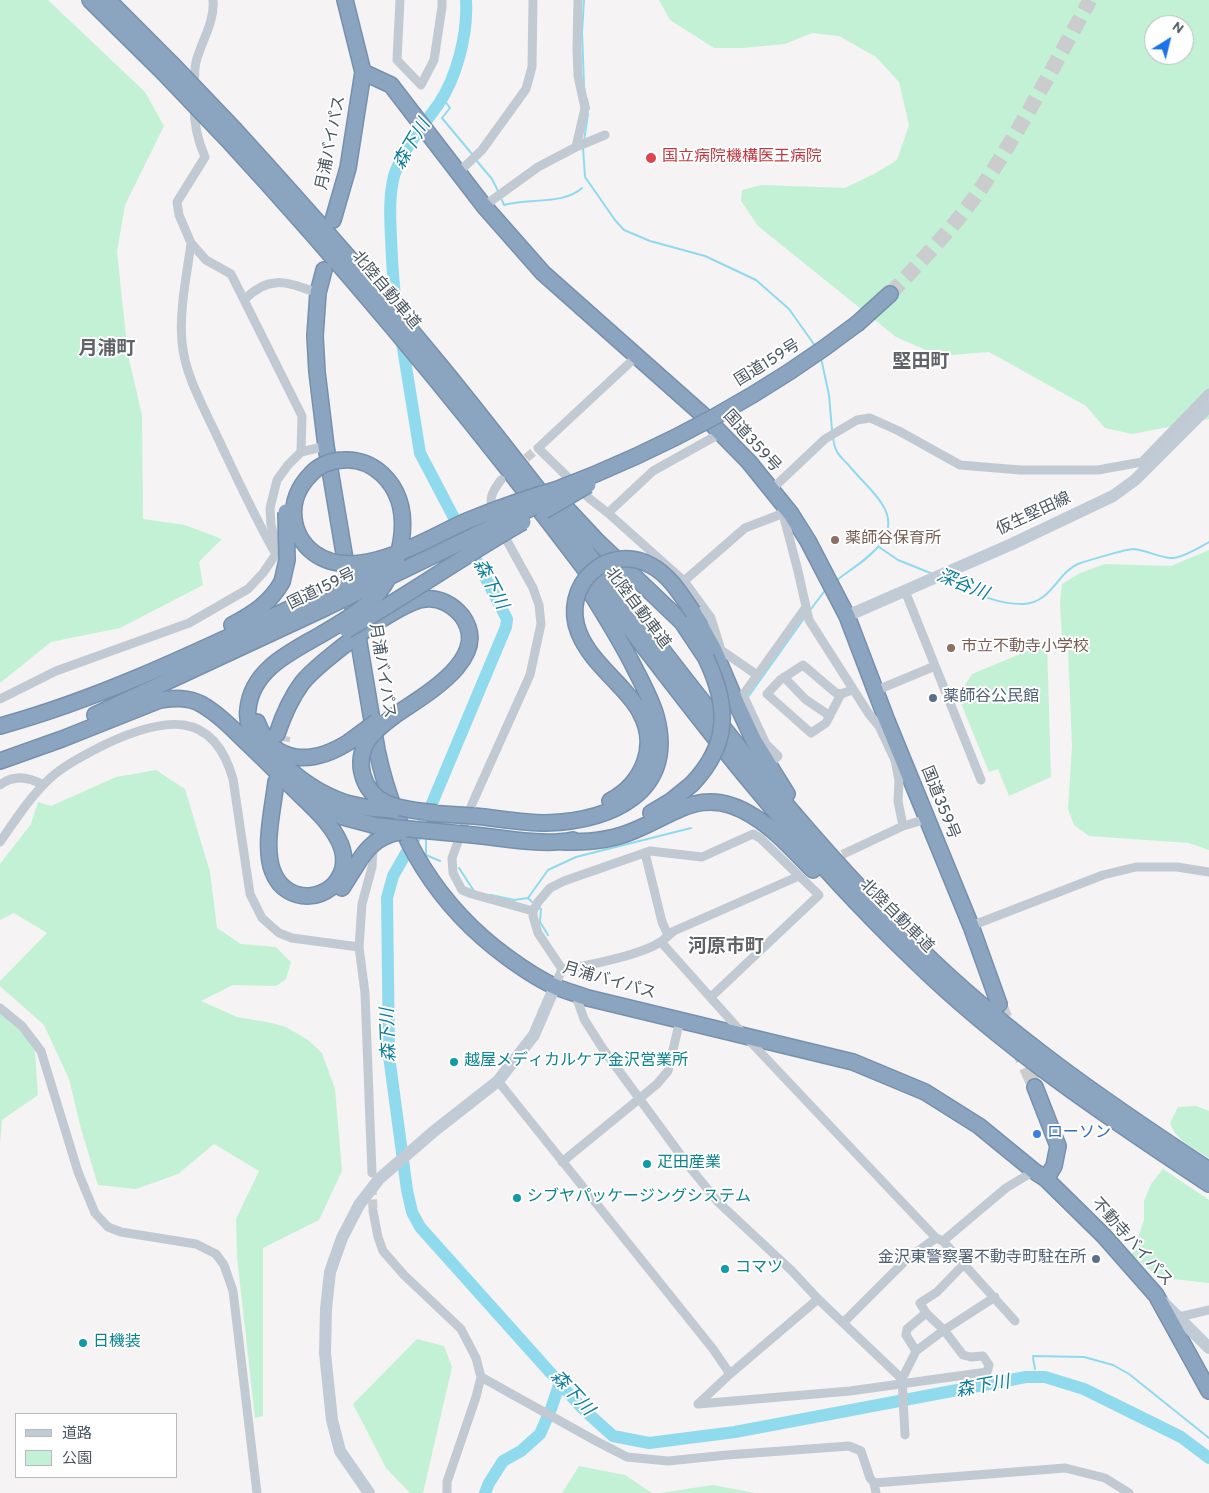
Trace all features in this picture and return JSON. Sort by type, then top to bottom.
[{"type":"highway","name":"北陸自動車道","points":[[90,0],[167,68]]},
{"type":"highway","name":"北陸自動車道","points":[[108,0],[167,68],[231,134],[356,273],[441,376],[747,758],[918,956],[1119,1110],[1209,1170]]},
{"type":"highway","points":[[343,2],[362,72]]},
{"type":"highway","name":"国道359号","points":[[362,72],[392,85],[484,206],[543,273],[704,415],[749,462],[791,514],[808,541],[847,616],[875,691],[884,727],[927,819],[971,926],[999,1004]]},
{"type":"highway","name":"月浦バイパス","points":[[333,220],[348,168],[362,72]]},
{"type":"highway","name":"月浦バイパス","points":[[324,270],[318,293],[315,336],[317,372],[326,446],[376,750],[395,814],[420,864],[434,886],[473,930],[516,963],[555,986],[588,998],[852,1062],[925,1092],[979,1126],[1040,1175]]},
{"type":"highway","name":"国道159号","points":[[0,726],[27,719],[111,687],[322,602],[627,462],[750,396],[828,346],[858,323],[890,294]]},
{"type":"highway","name":"北陸自動車道","points":[[441,376],[454,402],[733,762],[823,868],[918,956],[987,1025],[1115,1122],[1209,1184]]},
{"type":"highway","points":[[441,376],[596,540],[682,622],[706,658],[721,698],[722,731],[716,752],[692,784],[658,809],[632,822],[590,837],[564,842]]},
{"type":"highway","points":[[454,402],[471,426],[536,511],[578,572],[630,660],[648,694],[656,716],[659,750],[654,772],[643,789],[627,803],[609,812],[566,821],[543,823],[369,808],[345,810],[290,770],[268,747],[259,730],[257,704],[260,694],[270,679],[358,612],[380,591],[391,573],[399,553],[400,548],[401,543],[402,524],[397,496],[387,479],[373,467],[350,459],[334,461],[320,467],[306,478],[297,493],[293,511],[299,536],[310,550],[325,560],[342,564],[361,564],[380,559],[397,552],[404,550],[470,520],[534,496],[562,488]]},
{"type":"highway","name":"国道159号","points":[[0,755],[139,696],[322,602],[464,526],[562,488],[654,447]]},
{"type":"highway","points":[[111,687],[255,612],[270,600],[282,582],[288,560],[285,519],[287,500],[294,482],[314,461],[341,452],[359,453],[368,456],[385,467],[399,484],[407,503],[410,528],[405,560],[395,580],[382,599],[364,616],[324,638]]},
{"type":"highway","points":[[0,762],[62,740],[152,703],[176,698],[199,703],[215,713],[276,780],[324,821],[337,837],[341,844],[344,860],[341,874],[336,882],[323,894],[308,897],[299,896],[283,887],[273,872],[269,846],[276,780],[264,754],[254,739],[248,722],[248,704],[253,687],[262,674],[275,662],[384,608],[484,545],[627,462]]},
{"type":"highway","points":[[566,821],[589,812],[624,793],[637,778],[646,762],[648,735],[644,719],[634,702],[587,649],[578,632],[574,606],[582,584],[600,566],[625,559],[644,562],[653,566],[668,578],[692,612],[714,650],[754,741],[780,784],[844,867],[918,956]]},
{"type":"highway","points":[[257,721],[265,739],[286,755],[311,758],[321,756],[349,742],[393,713],[453,663],[462,639],[459,626],[451,615],[445,611],[432,606],[425,607],[406,614],[323,661],[308,675],[290,702],[280,735]]},
{"type":"highway","points":[[393,713],[372,734],[362,753],[361,768],[365,782],[373,794],[386,802],[402,808],[436,813]]},
{"type":"highway","points":[[264,754],[309,798]]},
{"type":"highway","points":[[276,780],[309,798],[345,810],[377,826],[564,842],[590,842],[615,838],[692,804],[712,802],[732,805],[752,815],[772,830],[853,908],[918,956]]},
{"type":"highway","points":[[276,780],[263,856],[266,872],[278,892],[291,901],[312,904],[326,900],[342,888],[361,858],[376,840],[389,834],[436,832]]},
{"type":"highway","points":[[1035,1086],[1058,1146],[1054,1166],[1040,1175]]},
{"type":"highway","name":"不動寺バイパス","points":[[1040,1175],[1104,1236],[1156,1295],[1209,1391]]},
{"type":"street","points":[[213,0],[214,7],[196,63],[194,95],[194,126],[198,142],[205,157],[177,202],[179,215],[191,243],[206,260],[230,274],[244,300],[302,416],[301,452]]},
{"type":"street","points":[[400,0],[397,60],[420,85],[434,60],[442,0]]},
{"type":"street","points":[[459,172],[482,150],[526,89],[532,68],[533,0]]},
{"type":"street","points":[[578,0],[578,76],[585,108],[581,145]]},
{"type":"street","points":[[484,206],[538,167],[605,135]]},
{"type":"street","points":[[191,243],[183,299],[182,340],[184,360],[189,377],[225,453],[276,554]]},
{"type":"street","points":[[244,300],[254,290],[267,283],[283,282],[318,293]]},
{"type":"street","points":[[637,356],[538,448],[590,499],[684,581],[711,618],[721,650],[757,675]]},
{"type":"street","points":[[903,826],[898,801],[899,780],[895,760],[884,727],[852,690],[809,620],[784,513],[771,490],[827,437],[857,420],[870,418],[899,431],[960,465],[1020,470],[1098,470],[1142,462],[1209,393]]},
{"type":"street","name":"仮生堅田線","points":[[847,616],[1114,496],[1135,480],[1209,406]]},
{"type":"street","points":[[608,513],[653,471],[721,433]]},
{"type":"street","points":[[0,699],[56,671],[189,622],[248,589],[263,573],[276,554],[270,508],[277,480],[301,452],[326,446]]},
{"type":"street","points":[[501,480],[492,492],[490,503],[494,517],[534,588],[540,605],[541,624],[530,675],[472,804],[452,858],[453,873],[462,890],[533,911]]},
{"type":"street","points":[[684,581],[744,528],[784,513]]},
{"type":"street","points":[[905,591],[981,780]]},
{"type":"street","points":[[776,759],[778,756],[766,744],[743,695],[807,611]]},
{"type":"street","points":[[841,694],[826,723],[811,733],[767,694],[784,677],[803,665],[836,693],[841,694],[852,690]]},
{"type":"street","points":[[875,691],[935,666]]},
{"type":"street","points":[[784,677],[805,699],[830,716]]},
{"type":"street","points":[[0,842],[43,785],[55,774],[83,755],[132,732],[153,726],[171,723],[188,726],[200,730],[212,739],[221,748],[230,767],[250,894],[262,918],[279,933],[292,938],[359,947]]},
{"type":"street","points":[[0,785],[9,780],[22,777],[43,785]]},
{"type":"street","points":[[375,1176],[365,993],[359,947],[362,904],[372,867],[374,826],[381,813],[395,814]]},
{"type":"street","points":[[852,850],[903,826],[927,819]]},
{"type":"street","points":[[562,969],[538,933],[533,911],[543,894],[550,888],[564,881],[650,851],[702,857],[754,834],[819,895],[711,998]]},
{"type":"street","points":[[645,853],[665,938],[711,998],[744,1036],[964,1264],[1015,1321]]},
{"type":"street","points":[[971,926],[1103,875],[1136,867],[1177,867],[1209,872]]},
{"type":"street","points":[[562,969],[587,966],[638,951],[665,938],[674,930],[799,876]]},
{"type":"street","points":[[369,1493],[340,1451],[332,1420],[325,1354],[326,1309],[330,1272],[342,1238],[375,1176],[498,1082],[534,1035],[562,969]]},
{"type":"street","points":[[575,993],[584,1019],[603,1050],[718,1202],[844,1322],[902,1384]]},
{"type":"street","points":[[0,1008],[22,1026],[41,1051],[78,1172],[95,1213],[108,1226],[121,1232],[196,1244],[216,1254],[224,1265],[233,1291],[257,1493]]},
{"type":"street","points":[[562,1162],[640,1099],[668,1071],[680,1020]]},
{"type":"street","points":[[498,1082],[713,1349],[730,1374]]},
{"type":"street","points":[[844,1322],[906,1260],[940,1240],[1006,1188],[1040,1175]]},
{"type":"street","points":[[374,1210],[378,1237],[383,1251],[404,1275],[461,1329],[476,1358],[480,1377],[476,1397],[447,1482],[447,1493]]},
{"type":"street","points":[[818,1299],[730,1374],[698,1404],[796,1396],[987,1372],[989,1365],[987,1360],[983,1356],[970,1357],[963,1355],[944,1330],[926,1313],[920,1303],[937,1292],[964,1264]]},
{"type":"street","points":[[1156,1295],[1209,1348]]},
{"type":"street","points":[[904,1433],[902,1384],[916,1351],[944,1330],[995,1297]]},
{"type":"street","points":[[1179,1317],[1209,1310]]},
{"type":"street","points":[[916,1351],[906,1334],[907,1328],[926,1313]]},
{"type":"street","points":[[480,1377],[626,1456],[668,1461],[849,1446],[861,1451],[876,1493]]},
{"type":"street","points":[[874,1483],[1065,1468],[1105,1478],[1129,1493]]},
{"type":"green space","points":[[0,0],[48,0],[145,92],[164,126],[125,205],[117,252],[128,355],[142,415],[143,519],[185,525],[222,539],[199,562],[203,585],[120,628],[51,642],[0,683]]},
{"type":"green space","points":[[659,0],[1209,0],[1209,419],[1132,434],[1105,428],[1086,406],[989,352],[940,356],[896,337],[758,226],[741,201],[742,190],[761,185],[845,188],[897,160],[909,125],[899,82],[876,57],[839,36],[812,33],[785,44],[743,48],[714,48],[670,20]]},
{"type":"green space","points":[[1209,550],[1209,850],[1189,843],[1089,836],[1074,825],[1068,809],[1072,746],[1068,647],[1062,639],[1060,602],[1062,584],[1080,573],[1105,564],[1171,566]]},
{"type":"green space","points":[[1047,643],[1051,777],[1009,796],[998,769],[989,772],[958,696],[972,674]]},
{"type":"green space","points":[[156,770],[185,789],[210,872],[217,928],[241,944],[276,947],[291,962],[286,979],[276,986],[233,985],[201,1001],[237,1017],[286,1027],[308,1040],[322,1053],[335,1089],[342,1171],[319,1220],[263,1248],[263,1416],[255,1418],[237,1257],[236,1219],[259,1171],[214,1144],[178,1174],[136,1189],[98,1185],[81,1129],[69,1079],[44,1025],[0,986],[0,981],[47,933],[14,913],[0,920],[0,864],[31,824],[38,802],[51,806],[116,777]]},
{"type":"green space","points":[[0,1003],[34,1038],[38,1095],[2,1120],[0,1144]]},
{"type":"green space","points":[[1196,1106],[1209,1111],[1209,1158],[1181,1139],[1170,1123],[1178,1107]]},
{"type":"green space","points":[[1163,1169],[1209,1200],[1209,1283],[1163,1278],[1155,1274],[1132,1255],[1144,1220],[1144,1201],[1151,1184]]},
{"type":"green space","points":[[417,1339],[444,1346],[452,1367],[423,1493],[410,1493],[386,1468],[353,1404]]},
{"type":"green space","points":[[579,1466],[625,1475],[652,1493],[562,1493]]},
{"type":"green space","points":[[713,1485],[755,1493],[660,1493]]},
{"type":"waterway","name":"森下川","points":[[398,316],[393,277],[390,206],[392,183],[407,148],[438,105],[451,82],[463,41],[466,0]]},
{"type":"waterway","points":[[584,0],[582,32],[584,85]]},
{"type":"waterway","points":[[442,97],[450,108],[442,118],[472,154]]},
{"type":"waterway","points":[[587,99],[589,109]]},
{"type":"waterway","points":[[584,141],[588,114]]},
{"type":"waterway","points":[[583,148],[585,177],[624,230],[650,241],[705,256],[756,280],[789,309],[816,347]]},
{"type":"waterway","points":[[476,160],[492,179],[498,191]]},
{"type":"waterway","points":[[501,198],[504,205],[556,199],[566,197],[582,188]]},
{"type":"waterway","name":"森下川","points":[[401,336],[420,453],[507,619],[506,627],[425,820],[393,876],[387,898],[389,1056],[407,1190],[412,1212],[420,1227],[582,1408],[613,1436],[649,1443],[735,1432],[1026,1377],[1045,1377],[1084,1389],[1181,1437],[1209,1458]]},
{"type":"waterway","points":[[821,358],[829,395],[832,430]]},
{"type":"waterway","points":[[833,437],[835,448],[839,455],[876,495],[888,517],[888,528],[884,539],[877,548],[837,580]]},
{"type":"waterway","name":"深谷川","points":[[944,579],[993,599],[1013,604],[1024,604],[1033,602],[1048,593],[1071,568],[1082,562],[1133,549],[1174,558],[1209,542]]},
{"type":"waterway","name":"深谷川","points":[[879,547],[898,560],[933,574]]},
{"type":"waterway","points":[[811,609],[826,589]]},
{"type":"waterway","points":[[748,697],[805,617]]},
{"type":"waterway","points":[[491,895],[514,900],[528,898],[548,870],[576,857],[691,828]]},
{"type":"waterway","points":[[426,837],[426,855],[440,861]]},
{"type":"waterway","points":[[459,868],[474,891]]},
{"type":"waterway","points":[[528,898],[532,902]]},
{"type":"waterway","points":[[539,908],[541,909],[540,922],[548,935]]},
{"type":"waterway","points":[[1033,1356],[1084,1357],[1113,1365],[1129,1374],[1209,1438]]},
{"type":"waterway","points":[[1033,1358],[1035,1369]]},
{"type":"waterway","points":[[485,1493],[503,1461],[521,1451],[540,1434],[560,1382]]},
{"type":"tunnel","points":[[890,294],[974,199],[1026,116],[1090,0]]},
{"type":"tunnel","points":[[516,467],[538,448]]},
{"type":"tunnel","points":[[279,764],[283,736]]},
{"type":"tunnel","points":[[830,860],[852,850]]},
{"type":"tunnel","points":[[999,1004],[1035,1087]]},
{"type":"tunnel","points":[[372,1186],[373,1211]]},
{"type":"place","name":"国立病院機構医王病院","points":[[651,158]]},
{"type":"place","name":"薬師谷保育所","points":[[835,540]]},
{"type":"place","name":"市立不動寺小学校","points":[[951,648]]},
{"type":"place","name":"薬師谷公民館","points":[[933,698]]},
{"type":"place","name":"越屋メディカルケア金沢営業所","points":[[454,1062]]},
{"type":"place","name":"ローソン","points":[[1037,1134]]},
{"type":"place","name":"疋田産業","points":[[647,1164]]},
{"type":"place","name":"シブヤパッケージングシステム","points":[[517,1198]]},
{"type":"place","name":"金沢東警察署不動寺町駐在所","points":[[1096,1259]]},
{"type":"place","name":"コマツ","points":[[725,1269]]},
{"type":"place","name":"日機装","points":[[83,1343]]},
{"type":"district","name":"月浦町","points":[[107,350]]},
{"type":"district","name":"堅田町","points":[[921,363]]},
{"type":"district","name":"河原市町","points":[[726,948]]}]
